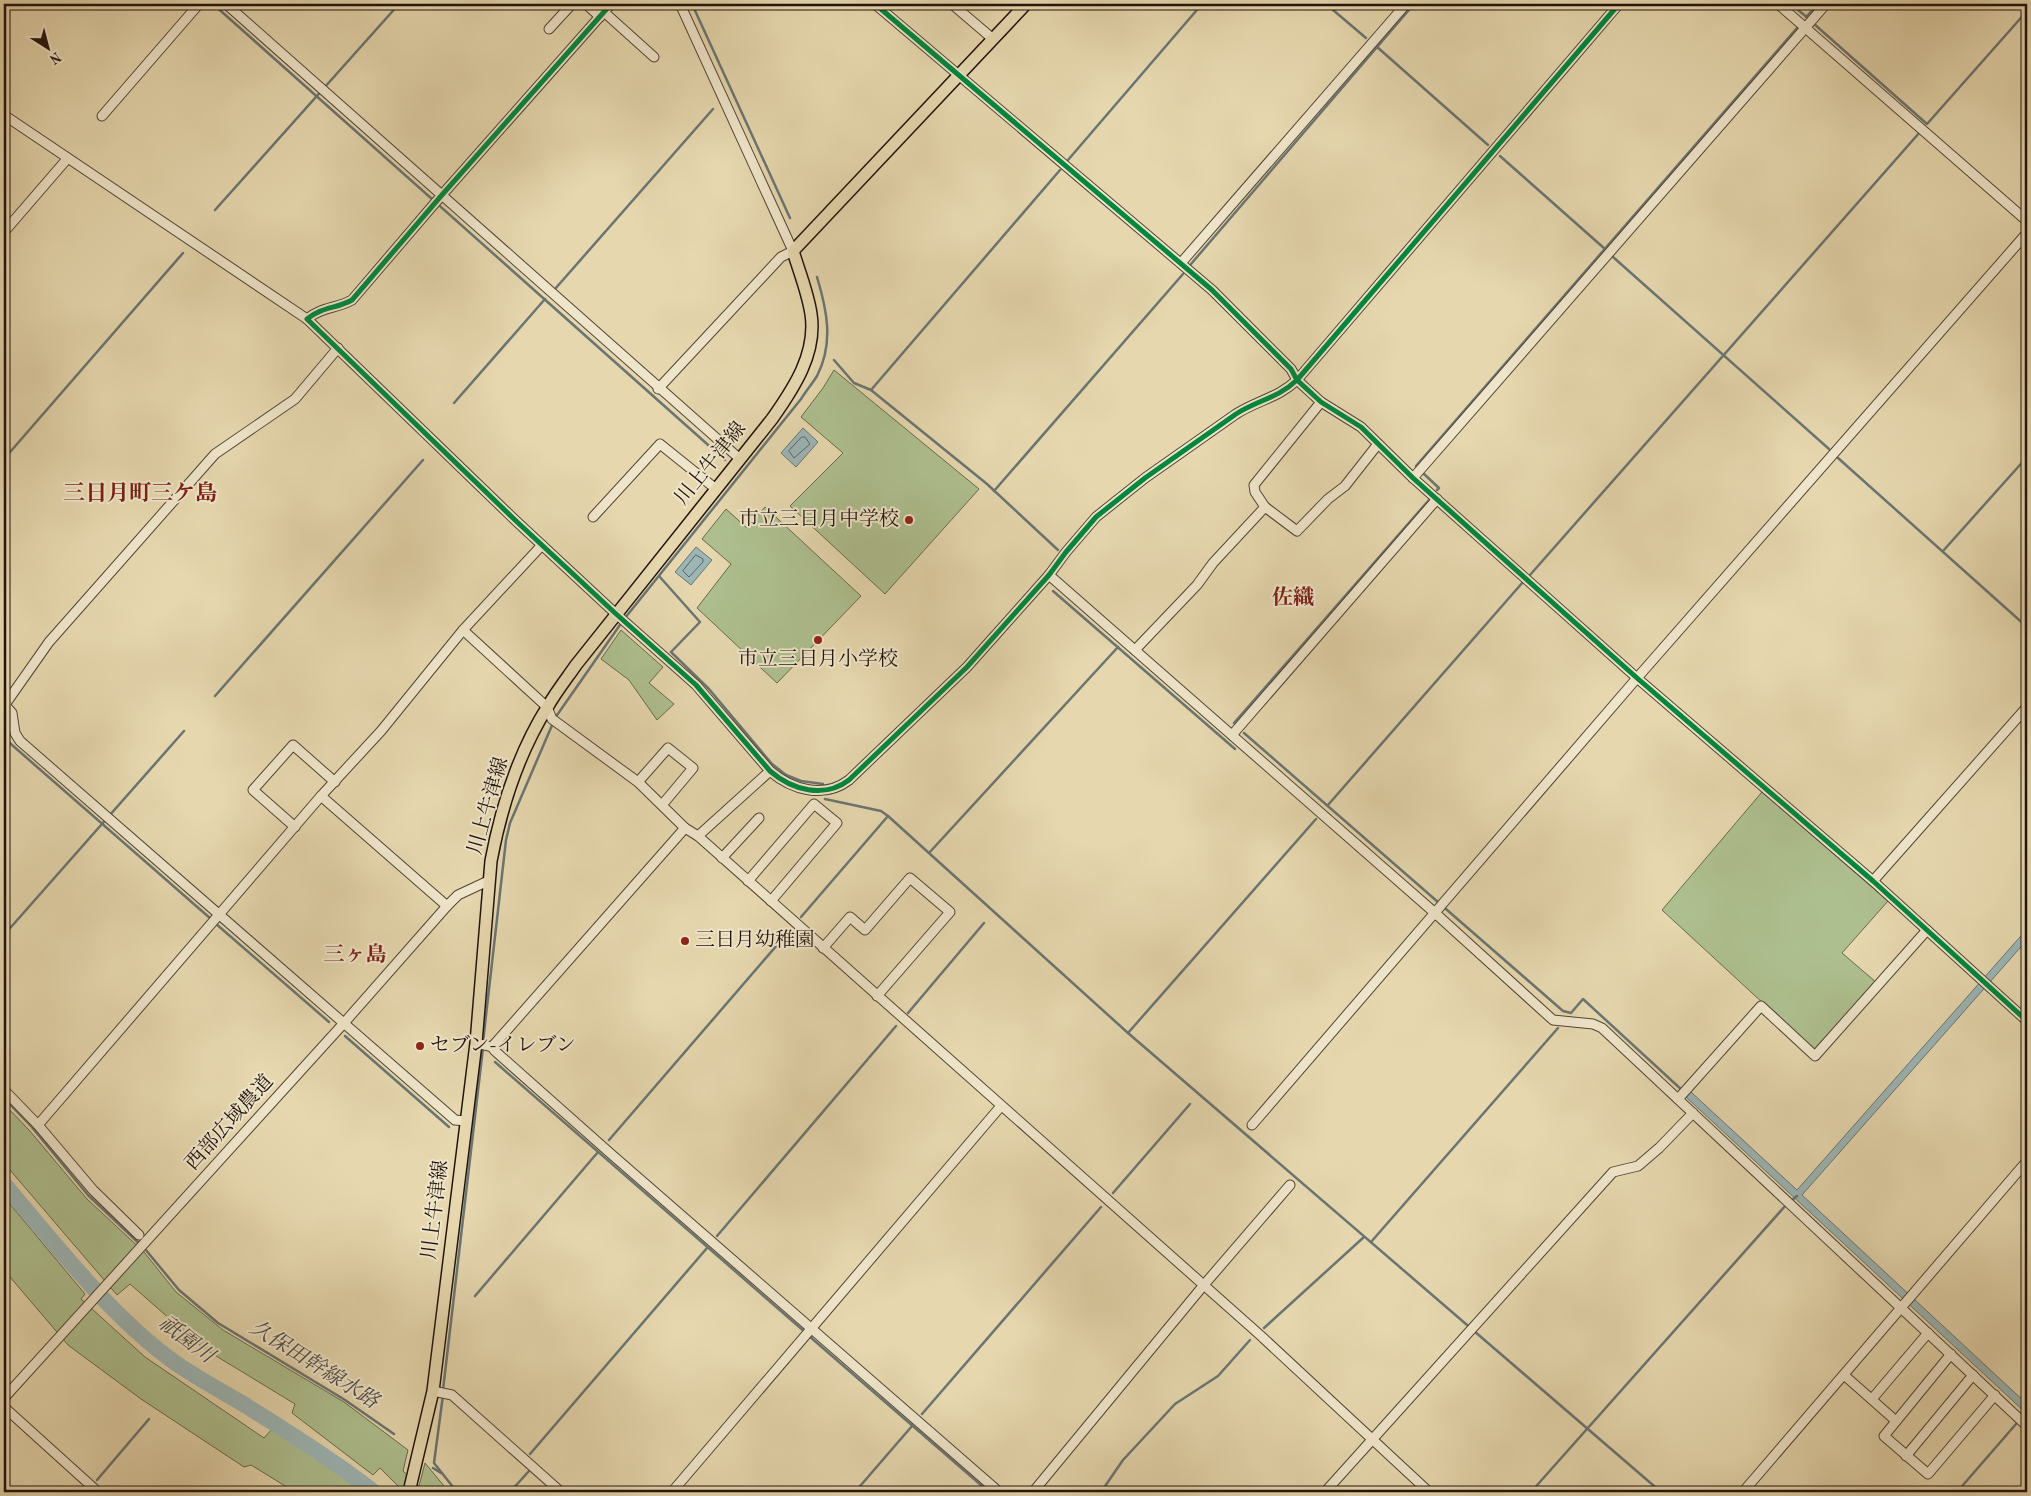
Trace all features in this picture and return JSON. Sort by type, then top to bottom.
[{"type":"main road","points":[[793,251],[1026,4]]},
{"type":"main road","name":"川上牛津線","points":[[409,1492],[433,1391],[476,1043],[488,881],[496,833],[527,747],[547,707],[621,619],[716,489],[788,397],[802,372],[812,330],[811,313],[793,251]]},
{"type":"street","points":[[102,116],[199,4]]},
{"type":"street","points":[[226,4],[740,460]]},
{"type":"street","points":[[549,29],[572,4]]},
{"type":"street","points":[[586,4],[654,57]]},
{"type":"street","points":[[307,319],[320,310],[346,304],[352,300],[433,205],[611,4]]},
{"type":"street","points":[[658,389],[781,256],[793,251],[680,4]]},
{"type":"street","points":[[875,4],[1212,290],[1278,355],[1290,368],[1297,380],[1321,402],[1361,427],[1413,478],[1637,678],[1873,881],[2027,1021]]},
{"type":"street","points":[[952,4],[993,39]]},
{"type":"street","points":[[1181,263],[1406,4]]},
{"type":"street","points":[[4,115],[307,319],[542,545],[696,686],[770,771],[784,782],[814,790],[828,790],[844,784],[869,762],[967,667],[1049,576],[1082,532],[1106,508],[1236,414],[1274,397],[1297,380],[1619,4]]},
{"type":"street","points":[[1778,4],[2027,221]]},
{"type":"street","points":[[1413,478],[1826,4]]},
{"type":"street","points":[[4,232],[67,159]]},
{"type":"street","points":[[1252,1125],[1637,678],[2027,233]]},
{"type":"street","points":[[338,348],[291,402],[215,454],[49,642],[4,705],[12,713],[15,733],[20,741],[455,1120],[466,1121]]},
{"type":"street","points":[[1321,402],[1254,485],[1255,492],[1265,507],[1297,531],[1328,499],[1345,486],[1378,444]]},
{"type":"street","points":[[593,516],[660,444],[716,489]]},
{"type":"street","points":[[1232,735],[1437,499]]},
{"type":"street","points":[[1135,650],[1197,585],[1213,563],[1265,507]]},
{"type":"street","points":[[38,1125],[321,796],[381,731],[463,630],[542,545]]},
{"type":"street","points":[[1049,576],[1554,1020],[1593,1024],[1602,1028],[1785,1199],[1904,1306],[1928,1333],[2027,1426]]},
{"type":"street","points":[[463,630],[547,707],[555,721],[596,753],[638,782],[685,828],[698,836],[1260,1335],[1429,1492]]},
{"type":"street","points":[[1873,881],[2027,707]]},
{"type":"street","points":[[295,827],[253,790],[293,745],[335,782]]},
{"type":"street","points":[[638,782],[668,748],[694,768],[662,805]]},
{"type":"street","points":[[698,836],[770,771]]},
{"type":"street","points":[[321,796],[447,906]]},
{"type":"street","points":[[748,881],[814,804],[837,823],[771,902]]},
{"type":"street","points":[[722,858],[759,818]]},
{"type":"street","points":[[492,1047],[685,828]]},
{"type":"street","points":[[823,948],[850,917],[865,930],[910,878],[950,912],[877,996]]},
{"type":"street","name":"西部広域農道","points":[[4,1398],[344,1023],[447,906],[458,895],[488,881]]},
{"type":"street","points":[[1678,1099],[1761,1006],[1815,1056],[1927,930]]},
{"type":"street","points":[[476,1043],[492,1047],[610,1154],[999,1492]]},
{"type":"street","points":[[4,1090],[38,1125],[93,1190],[139,1236]]},
{"type":"street","points":[[672,1492],[1001,1106]]},
{"type":"street","points":[[1326,1492],[1613,1172],[1638,1166],[1659,1148],[1693,1113]]},
{"type":"street","points":[[1744,1492],[2027,1162]]},
{"type":"street","points":[[1033,1492],[1290,1185]]},
{"type":"street","points":[[1872,1399],[1928,1333]]},
{"type":"street","points":[[1951,1354],[1884,1436],[1928,1474],[1995,1395]]},
{"type":"street","points":[[1844,1375],[1896,1421]]},
{"type":"street","points":[[1906,1456],[1974,1376]]},
{"type":"street","points":[[433,1391],[452,1395],[561,1492]]},
{"type":"street","points":[[4,1407],[98,1492]]},
{"type":"green space","points":[[834,370],[979,489],[885,594],[790,506],[843,453],[801,417]]},
{"type":"green space","points":[[765,507],[861,596],[777,683],[697,608],[731,564],[702,539],[726,509],[747,528]]},
{"type":"green space","points":[[621,630],[663,667],[649,683],[674,704],[657,720],[629,680],[601,659]]},
{"type":"green space","points":[[1762,792],[1888,901],[1842,953],[1877,983],[1816,1052],[1662,910]]},
{"type":"green space","points":[[4,1104],[29,1130],[87,1199],[144,1252],[176,1292],[223,1330],[344,1402],[408,1450],[403,1471],[419,1486],[425,1463],[449,1492],[404,1492],[380,1468],[373,1475],[292,1413],[295,1404],[203,1348],[130,1284],[117,1295],[4,1163]]},
{"type":"green space","points":[[4,1197],[85,1294],[81,1299],[145,1357],[264,1438],[272,1429],[326,1464],[361,1492],[295,1492],[251,1465],[244,1467],[141,1399],[68,1345],[4,1270]]},
{"type":"water","points":[[803,428],[818,442],[796,467],[781,453]]},
{"type":"water","points":[[696,547],[712,560],[691,585],[675,572]]},
{"type":"water","points":[[2027,929],[2027,940],[1802,1195],[2027,1404],[2027,1414],[1686,1097],[1691,1092],[1797,1190]]},
{"type":"waterway","points":[[213,4],[725,460]]},
{"type":"waterway","points":[[215,210],[399,4]]},
{"type":"waterway","points":[[692,4],[790,218]]},
{"type":"waterway","points":[[1068,160],[1202,4]]},
{"type":"waterway","points":[[1326,4],[1366,38]]},
{"type":"waterway","points":[[1191,264],[1414,4]]},
{"type":"waterway","points":[[1791,4],[1809,19]]},
{"type":"waterway","points":[[1806,17],[1818,4]]},
{"type":"waterway","points":[[1813,23],[1927,124],[2027,11]]},
{"type":"waterway","points":[[1416,466],[1797,28]]},
{"type":"waterway","points":[[1376,46],[1488,145]]},
{"type":"waterway","points":[[555,289],[713,109]]},
{"type":"waterway","points":[[1530,575],[1920,132]]},
{"type":"waterway","points":[[1500,156],[1605,249]]},
{"type":"waterway","points":[[871,390],[1060,170]]},
{"type":"waterway","points":[[4,459],[183,253]]},
{"type":"waterway","points":[[1613,257],[1829,449]]},
{"type":"waterway","points":[[994,491],[1183,274]]},
{"type":"waterway","points":[[625,618],[801,399],[817,376],[826,351],[827,339],[826,314],[817,277]]},
{"type":"waterway","points":[[454,403],[545,299]]},
{"type":"waterway","points":[[834,360],[854,383],[871,390],[987,484],[1058,550]]},
{"type":"waterway","points":[[1943,551],[2027,457]]},
{"type":"waterway","points":[[1838,458],[2027,627]]},
{"type":"waterway","points":[[215,696],[423,460]]},
{"type":"waterway","points":[[1424,474],[1439,488],[1437,490]]},
{"type":"waterway","points":[[1234,723],[1429,500]]},
{"type":"waterway","points":[[659,576],[700,622],[671,652],[709,689],[772,764],[786,775],[801,781],[823,784]]},
{"type":"waterway","points":[[1328,805],[1523,582]]},
{"type":"waterway","points":[[1053,591],[1235,749]]},
{"type":"waterway","points":[[555,718],[622,622]]},
{"type":"waterway","points":[[929,853],[1118,647]]},
{"type":"waterway","points":[[483,1042],[506,840],[510,823],[553,723]]},
{"type":"waterway","points":[[4,935],[184,731]]},
{"type":"waterway","points":[[1244,733],[1563,1011],[1571,1013],[1583,999],[1683,1091]]},
{"type":"waterway","points":[[4,735],[4,738],[211,919]]},
{"type":"waterway","points":[[825,799],[881,811],[888,816],[1128,1033],[1661,1492]]},
{"type":"waterway","points":[[801,917],[888,816]]},
{"type":"waterway","points":[[1128,1033],[1316,819]]},
{"type":"waterway","points":[[215,923],[329,1022]]},
{"type":"waterway","points":[[908,1013],[984,923]]},
{"type":"waterway","points":[[609,1140],[790,930]]},
{"type":"waterway","points":[[717,1236],[896,1026]]},
{"type":"waterway","points":[[1371,1242],[1558,1028]]},
{"type":"waterway","points":[[345,1036],[449,1127]]},
{"type":"waterway","points":[[443,1390],[483,1048]]},
{"type":"waterway","points":[[495,1062],[805,1332]]},
{"type":"waterway","name":"久保田幹線水路","points":[[4,1098],[31,1126],[88,1195],[145,1249],[179,1290],[218,1323],[345,1400],[394,1434]]},
{"type":"waterway","points":[[1113,1193],[1190,1104]]},
{"type":"waterway","points":[[475,1296],[598,1152]]},
{"type":"waterway","name":"祇園川","points":[[4,1184],[64,1256],[107,1303],[153,1346],[185,1370],[311,1447],[374,1492]]},
{"type":"waterway","points":[[1531,1492],[1786,1205],[1797,1196]]},
{"type":"waterway","points":[[922,1414],[1101,1207]]},
{"type":"waterway","points":[[1264,1328],[1364,1237]]},
{"type":"waterway","points":[[530,1454],[707,1248]]},
{"type":"waterway","points":[[809,1336],[989,1492]]},
{"type":"waterway","points":[[1101,1492],[1123,1460],[1175,1404],[1218,1376],[1250,1340]]},
{"type":"waterway","points":[[443,1395],[434,1463],[457,1492]]},
{"type":"waterway","points":[[97,1480],[149,1419]]},
{"type":"waterway","points":[[1957,1492],[2016,1424]]},
{"type":"waterway","points":[[855,1492],[912,1426]]},
{"type":"waterway","points":[[433,1468],[441,1473]]},
{"type":"waterway","points":[[510,1492],[529,1471]]},
{"type":"cycle path","points":[[611,4],[441,196],[352,300],[319,312],[307,319],[515,520],[696,685],[770,771],[788,783],[808,790],[819,791],[839,786],[849,780],[967,667],[1049,575],[1096,517],[1145,478],[1236,414],[1283,391],[1297,380],[1619,4]]},
{"type":"cycle path","points":[[875,4],[1212,290],[1291,369],[1297,380],[1321,402],[1361,427],[1413,478],[1637,678],[1873,881],[2027,1021]]},
{"type":"place","name":"市立三日月中学校","points":[[909,520]]},
{"type":"place","name":"市立三日月小学校","points":[[818,640]]},
{"type":"place","name":"三日月幼稚園","points":[[685,941]]},
{"type":"place","name":"セブン-イレブン","points":[[420,1046]]},
{"type":"district","name":"三日月町三ケ島","points":[[140,494]]},
{"type":"district","name":"佐織","points":[[1293,598]]},
{"type":"district","name":"三ヶ島","points":[[355,955]]}]
